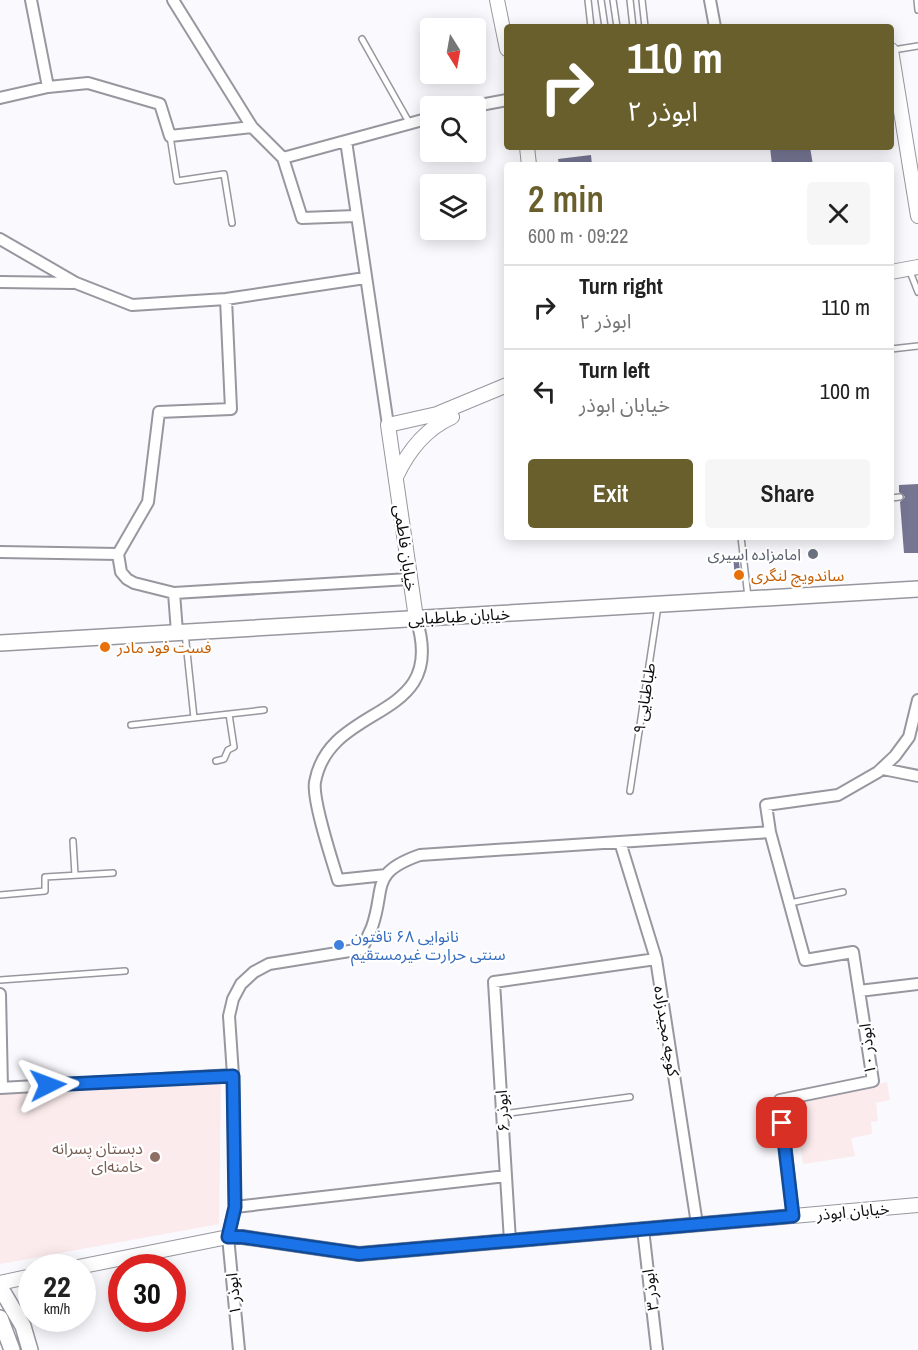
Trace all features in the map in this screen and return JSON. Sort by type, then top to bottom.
[{"type":"main road","name":"خیابان طباطبایی","points":[[0,643],[918,589]]},
{"type":"main road","points":[[0,1285],[23,1326],[30,1350]]},
{"type":"main road","points":[[0,1318],[12,1350]]},
{"type":"street","points":[[31,0],[48,87]]},
{"type":"street","points":[[173,0],[252,126],[283,158],[302,218],[356,216]]},
{"type":"street","points":[[497,0],[504,34]]},
{"type":"street","points":[[710,0],[714,24]]},
{"type":"street","points":[[894,63],[918,216]]},
{"type":"street","points":[[0,98],[48,87],[88,83],[160,104],[170,136],[252,126]]},
{"type":"street","points":[[486,104],[504,101]]},
{"type":"street","points":[[283,158],[420,121]]},
{"type":"street","points":[[346,141],[388,425],[437,414],[504,386]]},
{"type":"street","points":[[0,239],[76,283],[132,305],[226,299],[365,278]]},
{"type":"street","points":[[894,271],[914,268]]},
{"type":"street","points":[[0,282],[76,283]]},
{"type":"street","points":[[226,299],[231,409],[159,412],[148,502],[118,554],[121,572],[134,583],[174,593],[409,579]]},
{"type":"street","points":[[396,477],[407,454],[439,422],[504,394]]},
{"type":"street","name":"خیابان فاطمی","points":[[388,425],[416,618]]},
{"type":"street","points":[[0,552],[118,554]]},
{"type":"street","points":[[174,593],[181,632]]},
{"type":"street","points":[[416,618],[421,634],[422,668],[408,691],[386,710],[358,722],[336,741],[321,760],[314,785],[338,880],[386,875],[405,861],[420,855],[770,832]]},
{"type":"street","points":[[790,903],[770,832],[766,805],[838,795],[859,785],[883,769],[909,737],[916,717],[918,700]]},
{"type":"street","points":[[883,769],[918,776]]},
{"type":"street","name":"کوچه مجیدزاده","points":[[620,842],[656,959],[697,1224]]},
{"type":"street","name":"ابوذر ۱","points":[[238,1350],[228,1237],[235,1207],[233,1076],[229,1016],[232,999],[241,984],[254,972],[269,964],[362,949],[372,926],[378,886],[386,875]]},
{"type":"street","name":"ابوذر ۱۰","points":[[790,903],[805,960],[853,952],[873,1080],[780,1100],[793,1216]]},
{"type":"street","name":"ابوذر ۶","points":[[510,1241],[494,982],[656,959]]},
{"type":"street","points":[[859,991],[918,984]]},
{"type":"street","points":[[0,994],[1,1088],[233,1076]]},
{"type":"street","points":[[235,1207],[506,1176]]},
{"type":"street","name":"خیابان ابوذر","points":[[96,1263],[228,1237],[242,1237],[359,1254],[918,1205]]},
{"type":"street","name":"ابوذر ۳","points":[[643,1229],[657,1350]]},
{"type":"street","points":[[0,1285],[18,1280]]},
{"type":"lane","points":[[588,0],[591,24]]},
{"type":"lane","points":[[602,0],[605,24]]},
{"type":"lane","points":[[614,0],[617,24]]},
{"type":"lane","points":[[630,0],[633,24]]},
{"type":"lane","points":[[642,0],[645,24]]},
{"type":"lane","points":[[916,0],[918,10]]},
{"type":"lane","points":[[362,39],[410,124]]},
{"type":"lane","points":[[894,50],[918,46]]},
{"type":"lane","points":[[170,136],[177,181],[224,174],[232,223]]},
{"type":"lane","points":[[914,268],[918,292]]},
{"type":"lane","points":[[894,349],[918,346]]},
{"type":"lane","points":[[894,498],[900,498]]},
{"type":"lane","points":[[741,540],[748,599]]},
{"type":"lane","name":"طباطبایی ۹","points":[[630,791],[658,604]]},
{"type":"lane","points":[[181,632],[195,718]]},
{"type":"lane","points":[[131,725],[264,710]]},
{"type":"lane","points":[[216,761],[224,759],[228,750],[234,747],[229,714]]},
{"type":"lane","points":[[73,842],[75,875]]},
{"type":"lane","points":[[0,895],[45,891],[45,877],[113,873]]},
{"type":"lane","points":[[790,903],[843,892]]},
{"type":"lane","points":[[0,980],[125,971]]},
{"type":"lane","points":[[502,1114],[630,1097]]},
{"type":"shaded area","points":[[221,1080],[219,1224],[55,1254],[18,1254],[18,1261],[0,1264],[0,1094]]},
{"type":"shaded area","points":[[887,1082],[890,1100],[876,1103],[878,1121],[871,1122],[872,1134],[851,1138],[855,1156],[803,1164],[793,1106],[798,1101]]},
{"type":"building","points":[[770,150],[810,150],[812,162],[772,162]]},
{"type":"building","points":[[591,155],[592,162],[558,162],[558,159]]},
{"type":"building","points":[[918,484],[918,553],[904,553],[900,502],[905,497],[899,492],[899,485]]},
{"type":"building","points":[[733,555],[738,555],[741,578],[735,579]]},
{"type":"place","name":"امامزاده اسیری","points":[[813,554]]},
{"type":"place","name":"ساندویچ لنگری","points":[[739,575]]},
{"type":"place","name":"فست فود مادر","points":[[105,647]]},
{"type":"place","name":"نانوایی ۶۸ تافتون سنتی حرارت غیرمستقیم","points":[[339,945]]},
{"type":"place","name":"دبستان پسرانه خامنه‌ای","points":[[155,1157]]},
{"type":"route","points":[[48,1085],[233,1076],[235,1207],[228,1237],[242,1237],[359,1254],[793,1216],[782,1123]]}]
